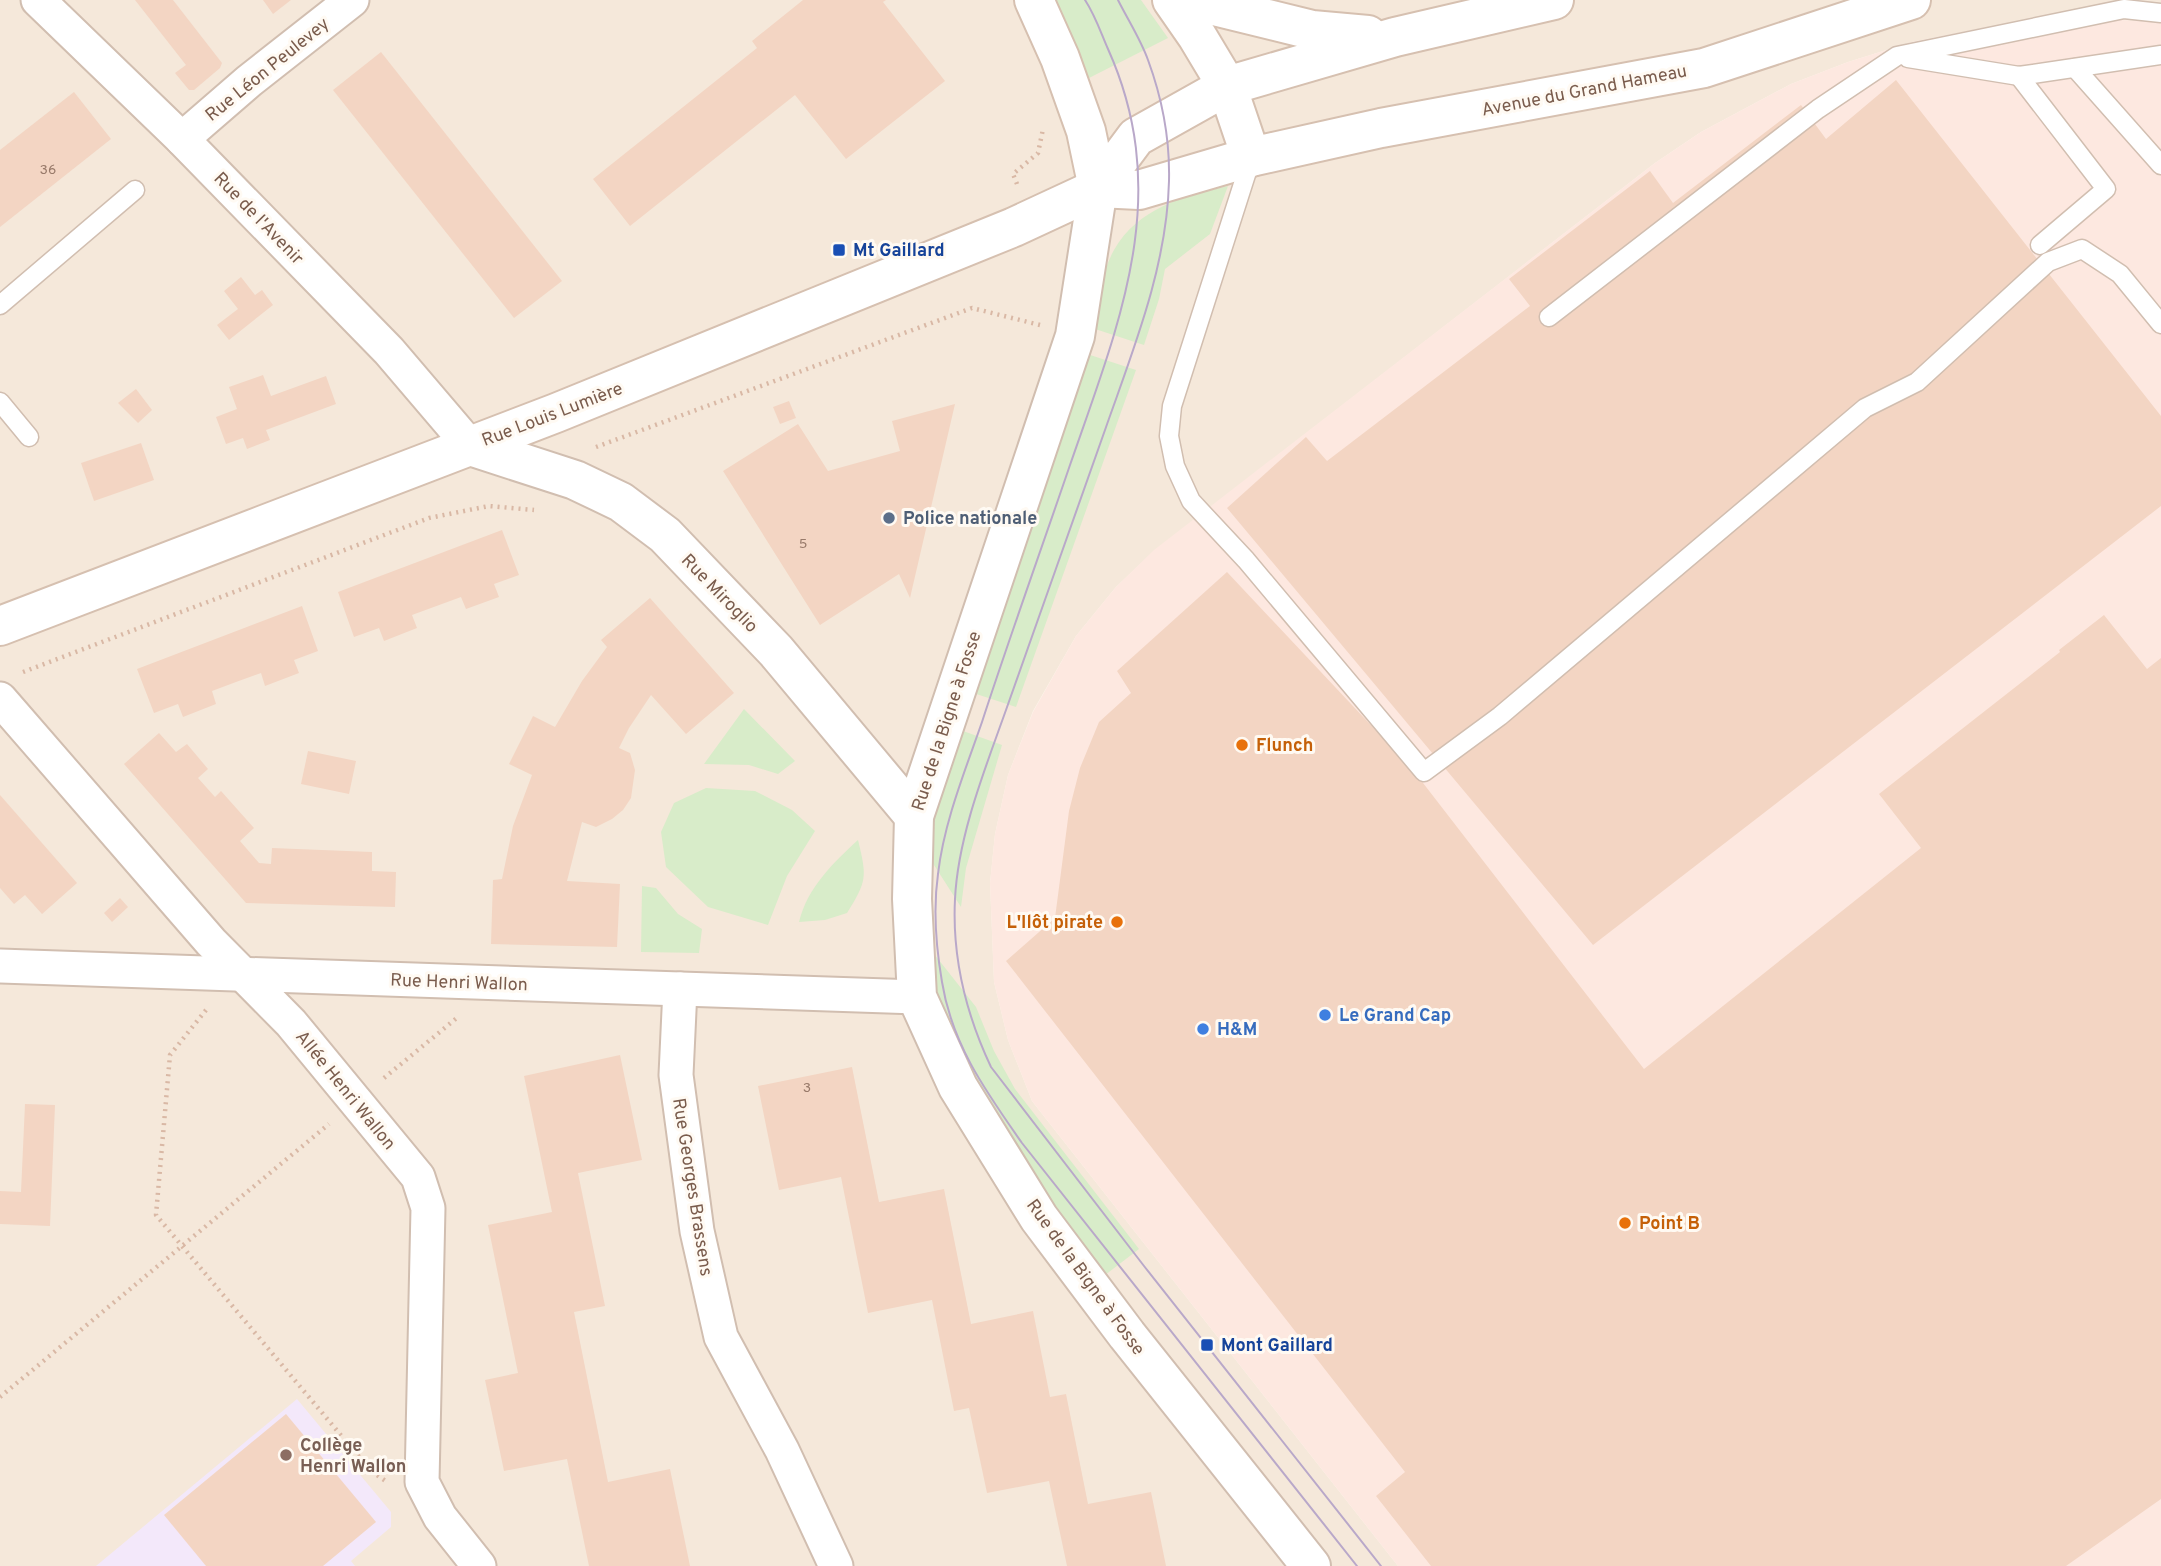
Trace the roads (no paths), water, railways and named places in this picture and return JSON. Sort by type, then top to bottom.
[{"type":"main road","points":[[1034,0],[1060,58],[1086,131],[1098,188]]},
{"type":"main road","points":[[1172,0],[1227,86],[1251,157]]},
{"type":"main road","points":[[1190,0],[1312,30],[1395,37]]},
{"type":"main road","points":[[1098,188],[1136,137],[1227,86],[1395,37],[1554,0]]},
{"type":"main road","name":"Avenue du Grand Hameau","points":[[1098,188],[1139,190],[1251,157],[1381,128],[1704,68],[1910,0]]},
{"type":"main road","name":"Rue Louis Lumière","points":[[0,626],[556,413],[1014,227],[1098,188]]},
{"type":"main road","name":"Rue de la Bigne à Fosse","points":[[1098,188],[1075,336],[914,816],[912,899],[917,997],[958,1087],[1039,1218],[1120,1326],[1311,1566]]},
{"type":"main road","name":"Rue Miroglio","points":[[470,446],[565,477],[621,502],[665,535],[776,651],[914,816]]},
{"type":"street","name":"Rue de l'Avenir","points":[[38,0],[182,139],[389,351],[470,446]]},
{"type":"street","name":"Rue Léon Peulevey","points":[[182,139],[249,81],[352,0]]},
{"type":"street","name":"Allée Henri Wallon","points":[[6,687],[211,942],[291,1023],[418,1177],[428,1208],[422,1482],[440,1517],[479,1566]]},
{"type":"street","name":"Rue Henri Wallon","points":[[0,966],[917,997]]},
{"type":"street","name":"Rue Georges Brassens","points":[[680,989],[676,1075],[697,1231],[721,1337],[782,1450],[836,1566]]},
{"type":"lane","points":[[1549,317],[1818,109],[1897,56],[2124,9],[2161,13]]},
{"type":"lane","points":[[1897,56],[2019,76],[2161,55]]},
{"type":"lane","points":[[2075,68],[2161,165]]},
{"type":"lane","points":[[2019,76],[2106,189],[2040,245]]},
{"type":"lane","points":[[1251,157],[1172,406],[1169,436],[1175,466],[1191,501],[1247,560],[1424,772],[1500,716],[1865,408],[1917,382],[2048,262],[2082,249],[2120,274],[2161,324]]},
{"type":"lane","points":[[0,304],[135,190]]},
{"type":"lane","points":[[0,402],[29,437]]},
{"type":"tram line","points":[[1085,0],[1108,49],[1127,103],[1137,156],[1138,208],[1132,259],[1106,361],[962,778],[945,835],[935,914],[942,982],[962,1047],[984,1087],[1022,1143],[1357,1566]]},
{"type":"tram line","points":[[1118,0],[1145,52],[1164,120],[1169,181],[1162,245],[1137,339],[967,827],[955,899],[958,964],[974,1027],[991,1067],[1381,1566]]},
{"type":"place","name":"Mt Gaillard","points":[[839,250]]},
{"type":"place","name":"Police nationale","points":[[889,518]]},
{"type":"place","name":"Flunch","points":[[1242,745]]},
{"type":"place","name":"L'Ilôt pirate","points":[[1117,922]]},
{"type":"place","name":"Le Grand Cap","points":[[1325,1015]]},
{"type":"place","name":"H&M","points":[[1203,1029]]},
{"type":"place","name":"Point B","points":[[1625,1223]]},
{"type":"place","name":"Mont Gaillard","points":[[1207,1345]]},
{"type":"place","name":"Collège Henri Wallon","points":[[286,1455]]}]
